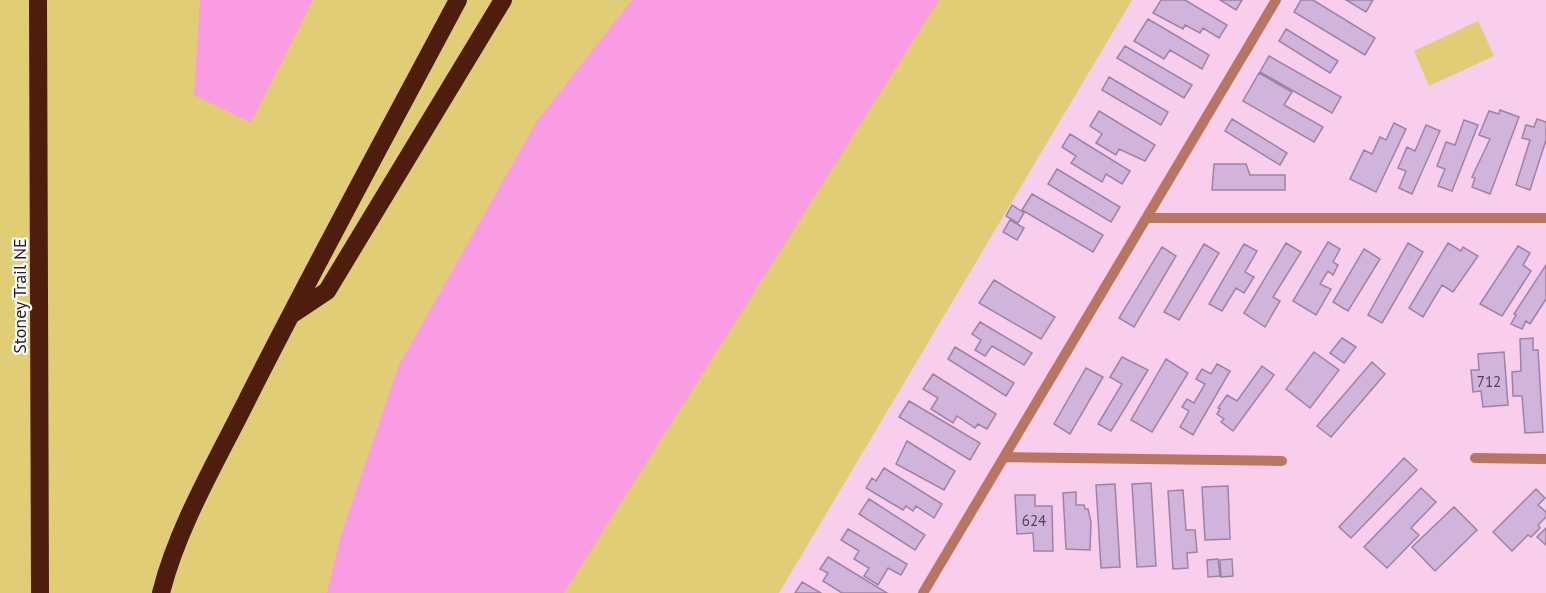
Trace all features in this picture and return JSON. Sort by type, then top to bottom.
[{"type":"highway","name":"Stoney Trail NE","points":[[38,0],[40,593]]},
{"type":"highway","points":[[161,593],[169,562],[290,316],[458,0]]},
{"type":"highway","points":[[290,316],[327,291],[503,0]]},
{"type":"lane","points":[[923,593],[1276,0]]},
{"type":"lane","points":[[1147,218],[1546,218]]},
{"type":"lane","points":[[1005,457],[1282,460]]},
{"type":"lane","points":[[1475,458],[1546,459]]},
{"type":"shaded area","points":[[0,0],[1132,0],[779,593],[0,593]]},
{"type":"shaded area","points":[[200,0],[313,0],[251,123],[194,95]]},
{"type":"shaded area","points":[[632,0],[939,0],[564,593],[327,593],[341,535],[399,365],[537,121]]},
{"type":"shaded area","points":[[1478,21],[1494,56],[1429,86],[1414,51]]},
{"type":"building","points":[[1161,0],[1185,0],[1227,25],[1219,38],[1203,28],[1200,33],[1185,25],[1183,29],[1153,13]]},
{"type":"building","points":[[1220,0],[1242,0],[1236,10]]},
{"type":"building","points":[[1301,0],[1313,0],[1375,38],[1365,55],[1294,12]]},
{"type":"building","points":[[1346,0],[1373,0],[1366,12]]},
{"type":"building","points":[[1148,19],[1209,55],[1202,69],[1170,50],[1164,59],[1134,41]]},
{"type":"building","points":[[1286,29],[1338,61],[1330,73],[1279,41]]},
{"type":"building","points":[[1125,46],[1192,85],[1184,98],[1117,58]]},
{"type":"building","points":[[1269,56],[1341,97],[1332,113],[1260,72]]},
{"type":"building","points":[[1259,73],[1292,92],[1284,105],[1323,127],[1314,142],[1243,101]]},
{"type":"building","points":[[1109,77],[1168,112],[1161,125],[1102,90]]},
{"type":"building","points":[[1500,110],[1519,117],[1490,194],[1472,187],[1475,178],[1472,177],[1490,139],[1479,135],[1489,111],[1499,114]]},
{"type":"building","points":[[1099,111],[1155,145],[1145,161],[1119,149],[1116,155],[1096,143],[1102,134],[1090,126]]},
{"type":"building","points":[[1232,119],[1287,153],[1280,165],[1225,131]]},
{"type":"building","points":[[1537,119],[1546,122],[1546,140],[1530,190],[1516,185],[1530,140],[1522,138],[1526,125],[1534,127]]},
{"type":"building","points":[[1464,120],[1478,125],[1452,191],[1438,186],[1445,169],[1437,166],[1446,142],[1455,145]]},
{"type":"building","points":[[1394,123],[1406,129],[1376,192],[1350,179],[1364,150],[1372,154],[1380,137],[1386,140]]},
{"type":"building","points":[[1426,125],[1440,131],[1412,194],[1399,188],[1406,171],[1398,168],[1407,147],[1415,151]]},
{"type":"building","points":[[1070,134],[1130,171],[1122,184],[1106,174],[1102,182],[1071,163],[1076,156],[1062,147]]},
{"type":"building","points":[[1214,164],[1246,164],[1250,175],[1285,175],[1285,190],[1212,190]]},
{"type":"building","points":[[1057,169],[1120,207],[1111,222],[1048,184]]},
{"type":"building","points":[[1032,194],[1103,235],[1093,252],[1022,210]]},
{"type":"building","points":[[1012,205],[1024,213],[1018,223],[1006,216]]},
{"type":"building","points":[[1010,220],[1024,228],[1017,240],[1003,232]]},
{"type":"building","points":[[1328,242],[1340,249],[1333,262],[1338,265],[1333,275],[1328,271],[1320,284],[1331,289],[1316,315],[1293,301]]},
{"type":"building","points":[[1286,243],[1301,252],[1273,297],[1280,301],[1265,327],[1244,313]]},
{"type":"building","points":[[1408,243],[1423,252],[1382,323],[1368,315]]},
{"type":"building","points":[[1448,243],[1461,251],[1463,247],[1478,256],[1453,292],[1442,285],[1423,317],[1409,308]]},
{"type":"building","points":[[1204,244],[1219,253],[1179,320],[1164,312]]},
{"type":"building","points":[[1244,244],[1257,251],[1245,272],[1254,277],[1244,293],[1236,288],[1222,311],[1209,304]]},
{"type":"building","points":[[1518,246],[1530,253],[1523,265],[1531,271],[1502,316],[1480,304]]},
{"type":"building","points":[[1162,247],[1176,256],[1134,327],[1119,318]]},
{"type":"building","points":[[1364,249],[1380,259],[1348,311],[1333,302]]},
{"type":"building","points":[[1546,265],[1546,299],[1530,324],[1526,321],[1522,329],[1511,324],[1516,315],[1514,314]]},
{"type":"building","points":[[994,280],[1055,317],[1041,339],[979,303]]},
{"type":"building","points":[[980,322],[1032,353],[1024,365],[992,346],[985,356],[975,350],[981,340],[972,334]]},
{"type":"building","points":[[1342,338],[1356,347],[1344,363],[1330,353]]},
{"type":"building","points":[[1533,338],[1533,350],[1538,350],[1543,432],[1525,433],[1522,396],[1513,396],[1512,372],[1521,371],[1520,339]]},
{"type":"building","points":[[955,347],[1014,383],[1006,396],[948,359]]},
{"type":"building","points":[[1314,352],[1339,370],[1310,408],[1286,389]]},
{"type":"building","points":[[1504,352],[1508,405],[1483,407],[1481,391],[1473,392],[1471,370],[1479,370],[1478,354]]},
{"type":"building","points":[[1122,357],[1148,370],[1111,431],[1098,424],[1122,384],[1110,377]]},
{"type":"building","points":[[1166,359],[1188,373],[1152,432],[1131,420]]},
{"type":"building","points":[[1372,362],[1385,374],[1331,437],[1317,426]]},
{"type":"building","points":[[1217,364],[1230,371],[1193,435],[1180,427],[1189,411],[1182,407],[1187,399],[1194,403],[1205,384],[1196,379],[1202,369],[1211,374]]},
{"type":"building","points":[[1262,366],[1274,375],[1233,431],[1221,422],[1224,419],[1217,414],[1220,409],[1218,408],[1227,395],[1237,401]]},
{"type":"building","points":[[1086,368],[1103,377],[1070,434],[1054,424]]},
{"type":"building","points":[[933,374],[996,414],[987,429],[978,424],[975,428],[957,416],[953,423],[931,409],[938,398],[923,389]]},
{"type":"building","points":[[909,401],[980,443],[970,460],[899,417]]},
{"type":"building","points":[[907,441],[955,471],[944,490],[896,464]]},
{"type":"building","points":[[1404,458],[1417,470],[1351,538],[1339,527]]},
{"type":"building","points":[[884,468],[942,504],[934,518],[916,506],[913,511],[906,506],[903,510],[866,488],[872,478],[876,481]]},
{"type":"building","points":[[1151,483],[1156,566],[1137,567],[1132,484]]},
{"type":"building","points":[[1115,484],[1120,567],[1101,568],[1096,485]]},
{"type":"building","points":[[1228,486],[1230,539],[1205,540],[1202,487]]},
{"type":"building","points":[[1421,488],[1436,502],[1411,528],[1419,535],[1387,568],[1364,547]]},
{"type":"building","points":[[1536,489],[1545,498],[1538,505],[1546,512],[1546,517],[1531,537],[1528,535],[1512,551],[1493,532]]},
{"type":"building","points":[[1183,490],[1186,530],[1195,530],[1197,552],[1187,553],[1188,568],[1173,569],[1168,491]]},
{"type":"building","points":[[1076,492],[1076,505],[1084,505],[1085,509],[1088,509],[1091,522],[1090,550],[1066,549],[1063,493]]},
{"type":"building","points":[[1015,495],[1035,495],[1035,506],[1052,506],[1053,551],[1034,551],[1033,533],[1017,534]]},
{"type":"building","points":[[869,499],[925,535],[915,550],[859,514]]},
{"type":"building","points":[[1454,507],[1477,530],[1435,571],[1412,547]]},
{"type":"building","points":[[1546,528],[1546,545],[1537,537]]},
{"type":"building","points":[[848,529],[907,564],[901,575],[888,568],[878,585],[864,576],[869,568],[854,559],[859,551],[841,540]]},
{"type":"building","points":[[828,557],[887,593],[842,593],[823,581],[828,573],[820,569]]},
{"type":"building","points":[[1218,559],[1220,576],[1208,577],[1207,560]]},
{"type":"building","points":[[1232,559],[1233,576],[1221,577],[1220,560]]},
{"type":"building","points":[[802,582],[821,593],[795,593]]}]
